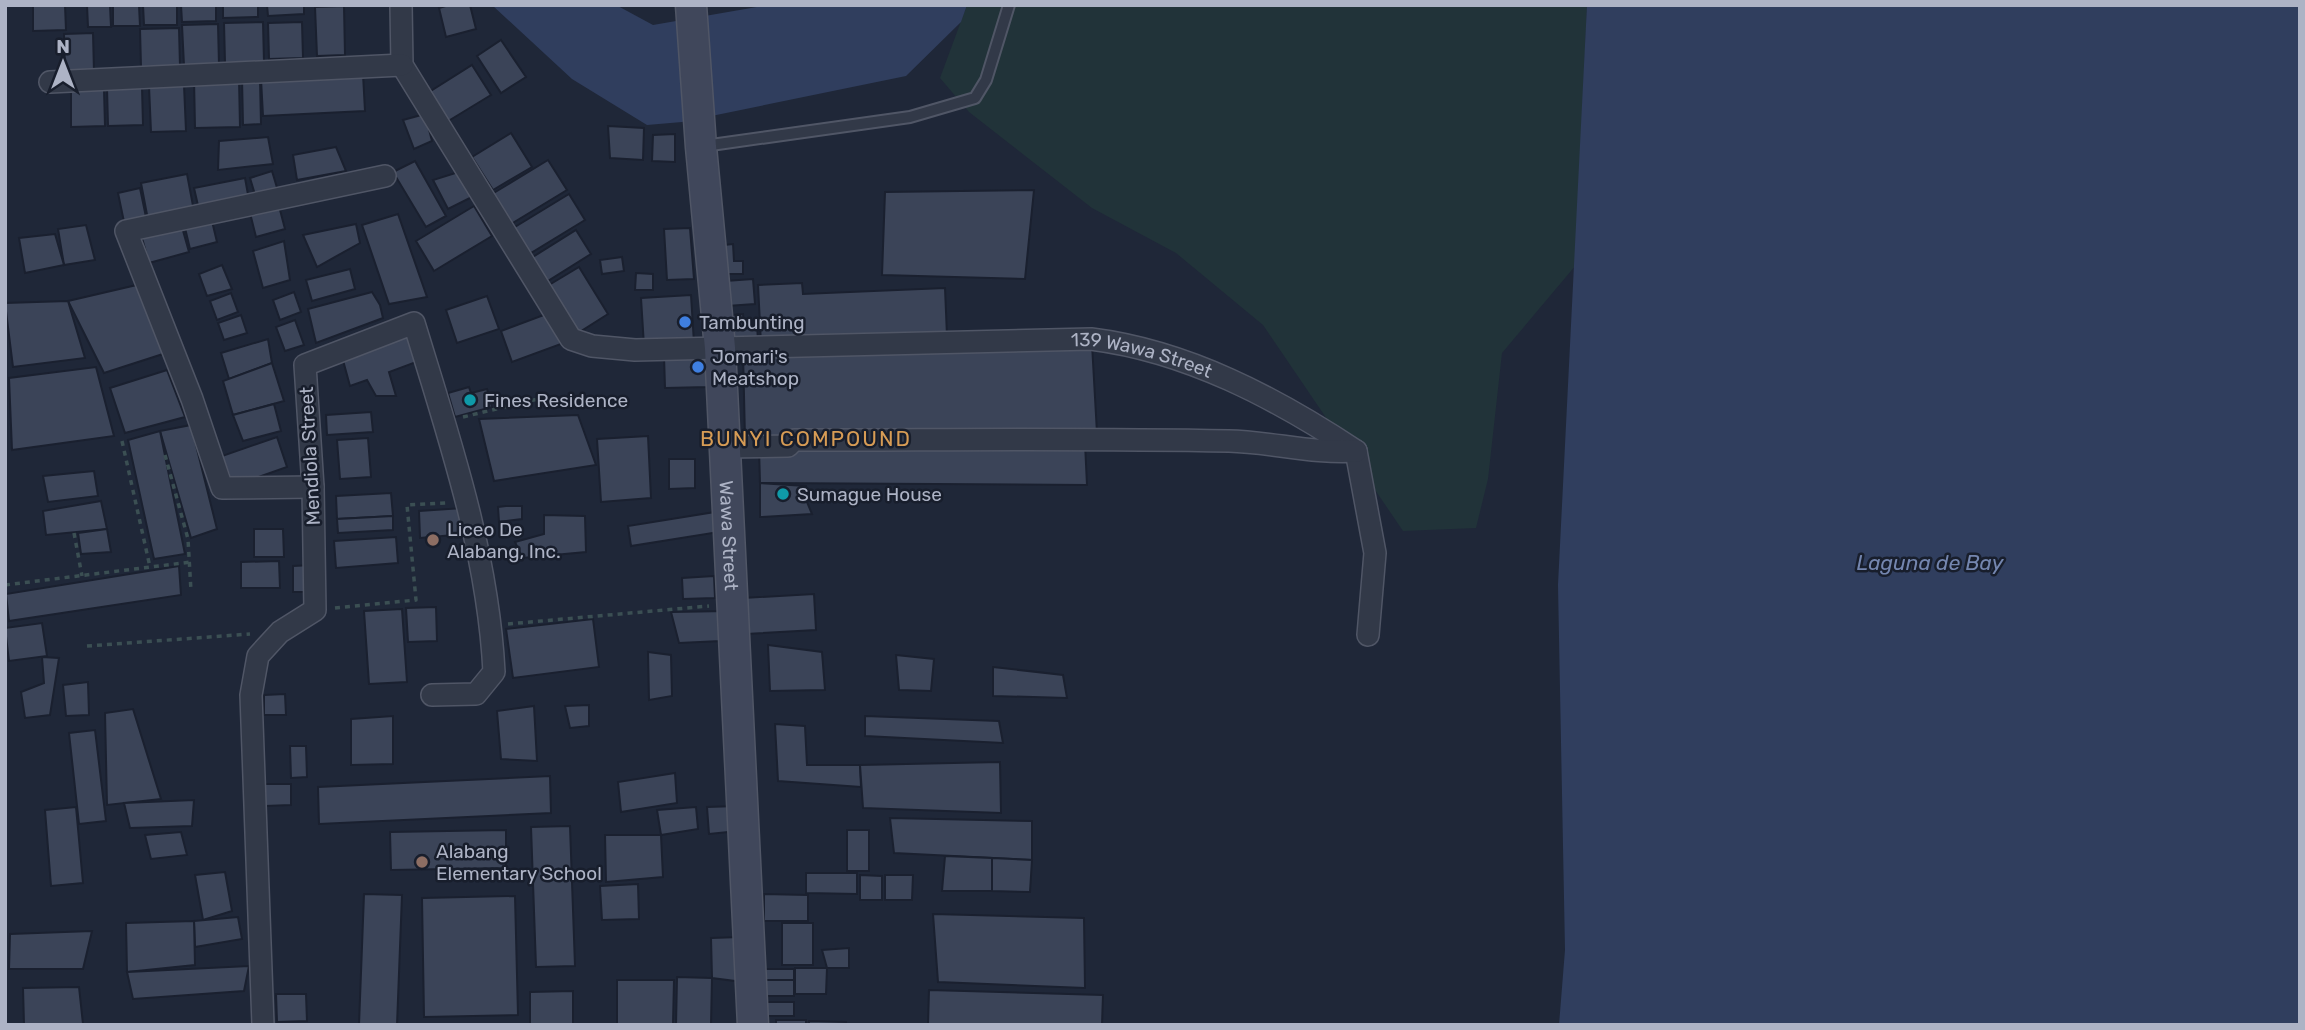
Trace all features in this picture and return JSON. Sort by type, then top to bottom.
[{"type":"main road","name":"Wawa Street","points":[[691,5],[700,139],[720,348],[753,1025]]},
{"type":"street","points":[[51,82],[402,65],[401,5]]},
{"type":"street","name":"139 Wawa Street","points":[[402,65],[571,339],[592,346],[635,350],[1091,339],[1135,344],[1207,370],[1297,412],[1356,451]]},
{"type":"street","points":[[313,487],[222,488],[192,399],[126,231],[385,176]]},
{"type":"street","name":"Mendiola Street","points":[[315,610],[313,487],[305,365],[414,323],[469,503],[492,625],[494,673],[476,694],[432,695]]},
{"type":"street","points":[[725,447],[788,446],[794,440],[1112,440],[1233,441],[1332,453],[1356,451],[1376,553],[1368,635]]},
{"type":"street","points":[[263,1025],[251,695],[258,656],[280,632],[315,610]]},
{"type":"lane","points":[[700,139],[910,117],[975,98],[986,80],[1009,5]]},
{"type":"path","points":[[444,421],[542,398]]},
{"type":"path","points":[[122,441],[150,568]]},
{"type":"path","points":[[165,455],[188,538],[191,591]]},
{"type":"path","points":[[315,610],[416,600],[407,505],[469,503]]},
{"type":"path","points":[[74,533],[82,576]]},
{"type":"path","points":[[5,584],[191,562]]},
{"type":"path","points":[[492,625],[733,604]]},
{"type":"path","points":[[87,646],[280,632]]},
{"type":"shaded area","points":[[967,5],[1587,5],[1576,265],[1502,353],[1488,479],[1476,528],[1403,531],[1263,325],[1176,253],[1092,208],[969,112],[940,78]]},
{"type":"water","points":[[492,5],[616,5],[653,25],[769,5],[967,5],[961,22],[906,76],[682,122],[647,125],[572,79]]},
{"type":"water","name":"Laguna de Bay","points":[[1587,5],[2300,5],[2300,1025],[1559,1025],[1565,950],[1558,585]]},
{"type":"building","points":[[33,5],[65,5],[66,30],[33,31]]},
{"type":"building","points":[[87,5],[110,5],[111,27],[88,27]]},
{"type":"building","points":[[113,5],[139,5],[140,26],[113,26]]},
{"type":"building","points":[[143,5],[177,5],[177,25],[144,25]]},
{"type":"building","points":[[181,5],[216,5],[216,21],[182,22]]},
{"type":"building","points":[[223,5],[258,5],[258,17],[223,18]]},
{"type":"building","points":[[267,5],[304,5],[304,14],[268,16]]},
{"type":"building","points":[[470,5],[476,29],[446,37],[439,8]]},
{"type":"building","points":[[344,6],[345,55],[317,56],[315,7]]},
{"type":"building","points":[[263,22],[264,62],[225,63],[224,23]]},
{"type":"building","points":[[302,22],[303,58],[269,59],[268,23]]},
{"type":"building","points":[[218,24],[219,65],[184,66],[182,25]]},
{"type":"building","points":[[179,28],[180,66],[141,67],[140,29]]},
{"type":"building","points":[[93,33],[94,72],[65,72],[64,34]]},
{"type":"building","points":[[501,40],[526,77],[501,93],[477,56]]},
{"type":"building","points":[[472,65],[491,95],[445,123],[426,94]]},
{"type":"building","points":[[363,74],[365,111],[263,116],[261,79]]},
{"type":"building","points":[[239,78],[240,127],[195,128],[194,79]]},
{"type":"building","points":[[242,79],[260,79],[261,124],[243,125]]},
{"type":"building","points":[[184,85],[186,131],[151,132],[149,86]]},
{"type":"building","points":[[142,87],[143,125],[108,126],[107,88]]},
{"type":"building","points":[[104,89],[105,126],[71,127],[71,90]]},
{"type":"building","points":[[425,114],[432,141],[414,149],[403,120]]},
{"type":"building","points":[[608,126],[644,128],[643,160],[610,158]]},
{"type":"building","points":[[511,133],[532,167],[493,190],[472,157]]},
{"type":"building","points":[[675,134],[675,162],[652,161],[653,135]]},
{"type":"building","points":[[268,137],[273,164],[218,170],[219,141]]},
{"type":"building","points":[[336,147],[346,171],[297,180],[293,155]]},
{"type":"building","points":[[548,160],[567,190],[511,224],[492,194]]},
{"type":"building","points":[[415,161],[446,216],[426,227],[393,172]]},
{"type":"building","points":[[465,170],[476,195],[448,209],[433,180]]},
{"type":"building","points":[[272,171],[278,191],[256,198],[250,178]]},
{"type":"building","points":[[187,174],[194,211],[148,220],[141,183]]},
{"type":"building","points":[[245,178],[249,200],[199,210],[194,188]]},
{"type":"building","points":[[140,188],[146,217],[124,222],[118,193]]},
{"type":"building","points":[[1034,190],[1025,279],[882,275],[885,192]]},
{"type":"building","points":[[569,194],[585,220],[526,256],[510,230]]},
{"type":"building","points":[[279,206],[285,229],[256,237],[250,213]]},
{"type":"building","points":[[474,206],[492,236],[434,271],[416,241]]},
{"type":"building","points":[[398,214],[427,297],[389,304],[362,225]]},
{"type":"building","points":[[212,221],[217,242],[190,249],[185,228]]},
{"type":"building","points":[[356,224],[360,243],[317,267],[303,235]]},
{"type":"building","points":[[86,225],[95,260],[64,265],[58,229]]},
{"type":"building","points":[[182,227],[189,252],[149,263],[142,238]]},
{"type":"building","points":[[690,228],[694,279],[667,280],[664,229]]},
{"type":"building","points":[[576,230],[591,254],[543,284],[528,260]]},
{"type":"building","points":[[55,234],[64,265],[25,273],[19,238]]},
{"type":"building","points":[[284,241],[290,280],[263,288],[253,251]]},
{"type":"building","points":[[733,244],[734,261],[743,261],[743,274],[725,274],[724,245]]},
{"type":"building","points":[[622,257],[624,271],[602,274],[600,260]]},
{"type":"building","points":[[222,265],[232,289],[207,296],[199,274]]},
{"type":"building","points":[[579,267],[608,314],[578,333],[549,285]]},
{"type":"building","points":[[350,269],[355,289],[312,301],[306,280]]},
{"type":"building","points":[[636,273],[653,274],[653,290],[635,290]]},
{"type":"building","points":[[753,279],[755,304],[727,306],[725,281]]},
{"type":"building","points":[[802,283],[803,294],[945,288],[947,336],[761,344],[758,285]]},
{"type":"building","points":[[141,284],[166,353],[104,373],[68,301]]},
{"type":"building","points":[[294,292],[301,312],[280,320],[273,300]]},
{"type":"building","points":[[372,292],[380,305],[383,318],[316,343],[308,309]]},
{"type":"building","points":[[231,293],[238,312],[217,320],[210,301]]},
{"type":"building","points":[[691,295],[694,343],[644,346],[641,298]]},
{"type":"building","points":[[487,296],[499,329],[457,343],[446,310]]},
{"type":"building","points":[[68,301],[85,358],[13,367],[5,303]]},
{"type":"building","points":[[549,313],[561,344],[512,362],[501,331]]},
{"type":"building","points":[[743,314],[744,325],[757,325],[758,340],[733,341],[732,315]]},
{"type":"building","points":[[241,315],[247,333],[224,340],[218,323]]},
{"type":"building","points":[[295,320],[304,345],[285,351],[276,327]]},
{"type":"building","points":[[406,327],[419,361],[389,372],[396,396],[376,396],[367,380],[350,386],[341,353]]},
{"type":"building","points":[[268,339],[272,363],[229,379],[221,353]]},
{"type":"building","points":[[1092,344],[1097,433],[745,439],[743,352]]},
{"type":"building","points":[[708,354],[709,387],[665,388],[664,356]]},
{"type":"building","points":[[272,363],[284,401],[233,415],[223,381]]},
{"type":"building","points":[[96,367],[114,436],[12,450],[9,378]]},
{"type":"building","points":[[167,370],[185,417],[125,433],[110,388]]},
{"type":"building","name":"Fines Residence","points":[[469,387],[471,393],[487,389],[492,407],[455,417],[448,393]]},
{"type":"building","points":[[274,404],[281,431],[243,441],[233,415]]},
{"type":"building","points":[[371,412],[373,432],[327,435],[326,415]]},
{"type":"building","points":[[578,415],[596,465],[494,481],[479,419]]},
{"type":"building","points":[[191,425],[217,529],[191,538],[160,431]]},
{"type":"building","points":[[160,431],[185,554],[154,559],[128,440]]},
{"type":"building","points":[[648,436],[651,498],[601,502],[597,439]]},
{"type":"building","points":[[277,437],[287,467],[233,486],[222,456]]},
{"type":"building","points":[[368,438],[371,477],[340,479],[337,440]]},
{"type":"building","points":[[1085,443],[1087,485],[760,483],[759,448]]},
{"type":"building","points":[[669,459],[695,459],[695,488],[669,489]]},
{"type":"building","points":[[94,471],[98,496],[48,502],[43,476]]},
{"type":"building","name":"Sumague House","points":[[760,483],[806,486],[807,502],[812,514],[760,517]]},
{"type":"building","points":[[391,493],[393,516],[337,519],[336,496]]},
{"type":"building","points":[[101,501],[107,529],[46,535],[43,511]]},
{"type":"building","points":[[522,506],[522,519],[499,522],[498,507]]},
{"type":"building","points":[[463,508],[465,534],[420,538],[419,511]]},
{"type":"building","points":[[715,512],[719,532],[631,546],[628,526]]},
{"type":"building","points":[[544,515],[585,516],[586,552],[522,558],[515,542],[544,534]]},
{"type":"building","points":[[393,516],[393,530],[338,533],[337,519]]},
{"type":"building","points":[[107,529],[111,552],[81,554],[78,533]]},
{"type":"building","points":[[254,529],[283,529],[284,557],[254,557]]},
{"type":"building","points":[[396,537],[398,563],[336,568],[334,541]]},
{"type":"building","points":[[279,561],[280,588],[241,588],[241,562]]},
{"type":"building","points":[[312,565],[313,592],[293,592],[293,566]]},
{"type":"building","points":[[179,566],[181,595],[9,621],[6,594]]},
{"type":"building","points":[[714,576],[715,598],[683,599],[682,578]]},
{"type":"building","points":[[814,594],[816,630],[746,634],[743,598]]},
{"type":"building","points":[[436,607],[437,641],[408,642],[406,608]]},
{"type":"building","points":[[402,609],[407,682],[369,684],[364,611]]},
{"type":"building","points":[[727,611],[721,641],[679,643],[671,612]]},
{"type":"building","points":[[593,619],[599,667],[513,678],[506,629]]},
{"type":"building","points":[[42,623],[47,656],[9,661],[5,628]]},
{"type":"building","points":[[768,645],[822,652],[825,690],[770,691]]},
{"type":"building","points":[[648,652],[671,655],[672,696],[649,700]]},
{"type":"building","points":[[896,655],[934,659],[931,691],[899,690]]},
{"type":"building","points":[[42,657],[59,658],[50,715],[25,718],[21,692],[44,683]]},
{"type":"building","points":[[993,667],[1063,675],[1067,698],[993,696]]},
{"type":"building","points":[[88,682],[89,715],[66,716],[63,685]]},
{"type":"building","points":[[285,694],[286,715],[264,715],[264,695]]},
{"type":"building","points":[[589,705],[589,726],[570,728],[565,706]]},
{"type":"building","points":[[534,706],[537,761],[501,759],[497,711]]},
{"type":"building","points":[[133,709],[161,799],[107,805],[105,713]]},
{"type":"building","points":[[393,716],[393,764],[351,765],[351,719]]},
{"type":"building","points":[[865,716],[999,721],[1003,743],[865,736]]},
{"type":"building","points":[[775,724],[805,726],[807,765],[860,765],[861,787],[778,781]]},
{"type":"building","points":[[95,730],[106,821],[79,824],[69,733]]},
{"type":"building","points":[[290,746],[306,746],[307,777],[291,778]]},
{"type":"building","points":[[1000,762],[1001,813],[863,808],[860,765]]},
{"type":"building","points":[[675,773],[677,803],[621,812],[618,782]]},
{"type":"building","points":[[550,776],[551,813],[319,824],[318,787]]},
{"type":"building","points":[[265,784],[291,784],[291,805],[265,806]]},
{"type":"building","points":[[194,800],[192,826],[130,828],[124,803]]},
{"type":"building","points":[[737,806],[738,831],[709,834],[707,807]]},
{"type":"building","points":[[76,807],[83,883],[51,886],[45,810]]},
{"type":"building","points":[[696,807],[698,829],[661,835],[657,810]]},
{"type":"building","points":[[890,818],[1032,821],[1032,860],[894,853]]},
{"type":"building","points":[[570,826],[575,966],[536,967],[531,827]]},
{"type":"building","points":[[506,830],[506,868],[391,870],[390,832]]},
{"type":"building","points":[[847,830],[869,830],[869,871],[847,871]]},
{"type":"building","points":[[181,832],[187,855],[151,859],[145,835]]},
{"type":"building","points":[[605,835],[661,835],[663,877],[606,882]]},
{"type":"building","points":[[945,856],[992,858],[992,891],[942,891]]},
{"type":"building","points":[[992,858],[1032,860],[1030,892],[992,891]]},
{"type":"building","points":[[225,872],[232,911],[203,920],[195,875]]},
{"type":"building","points":[[806,873],[857,873],[857,894],[806,893]]},
{"type":"building","points":[[860,875],[882,876],[882,900],[860,900]]},
{"type":"building","points":[[885,875],[913,875],[912,900],[885,900]]},
{"type":"building","points":[[638,884],[639,919],[602,920],[600,886]]},
{"type":"building","points":[[364,894],[402,895],[397,1025],[359,1025]]},
{"type":"building","points":[[764,894],[808,895],[808,921],[764,921]]},
{"type":"building","points":[[515,896],[518,1015],[424,1017],[422,898]]},
{"type":"building","points":[[933,914],[1084,918],[1085,988],[938,982]]},
{"type":"building","points":[[238,917],[242,939],[195,947],[194,921]]},
{"type":"building","points":[[194,921],[195,965],[127,972],[126,923]]},
{"type":"building","points":[[782,923],[813,923],[813,965],[782,965]]},
{"type":"building","points":[[92,931],[83,969],[9,969],[10,934]]},
{"type":"building","points":[[740,937],[743,982],[712,978],[711,938]]},
{"type":"building","points":[[849,948],[849,968],[827,968],[822,950]]},
{"type":"building","points":[[249,966],[244,991],[133,999],[127,972]]},
{"type":"building","points":[[795,968],[827,968],[826,994],[795,994]]},
{"type":"building","points":[[756,969],[794,969],[794,980],[756,980]]},
{"type":"building","points":[[677,977],[712,978],[711,1025],[676,1025]]},
{"type":"building","points":[[617,980],[674,980],[673,1025],[617,1025]]},
{"type":"building","points":[[758,980],[794,980],[794,996],[758,996]]},
{"type":"building","points":[[79,987],[83,1024],[24,1025],[23,988]]},
{"type":"building","points":[[929,990],[1103,995],[1102,1025],[928,1025]]},
{"type":"building","points":[[573,991],[573,1025],[530,1025],[530,992]]},
{"type":"building","points":[[276,994],[306,994],[307,1021],[277,1022]]},
{"type":"building","points":[[760,1002],[794,1002],[794,1016],[760,1016]]},
{"type":"building","points":[[776,1020],[806,1020],[806,1025],[776,1025]]},
{"type":"building","points":[[809,1021],[846,1022],[846,1025],[809,1025]]},
{"type":"place","name":"Tambunting","points":[[685,322]]},
{"type":"place","name":"Jomari's Meatshop","points":[[698,367]]},
{"type":"place","name":"Fines Residence","points":[[470,400]]},
{"type":"place","name":"Sumague House","points":[[783,494]]},
{"type":"place","name":"Liceo De Alabang, Inc.","points":[[433,540]]},
{"type":"place","name":"Alabang Elementary School","points":[[422,862]]},
{"type":"district","name":"BUNYI COMPOUND","points":[[806,438]]}]
